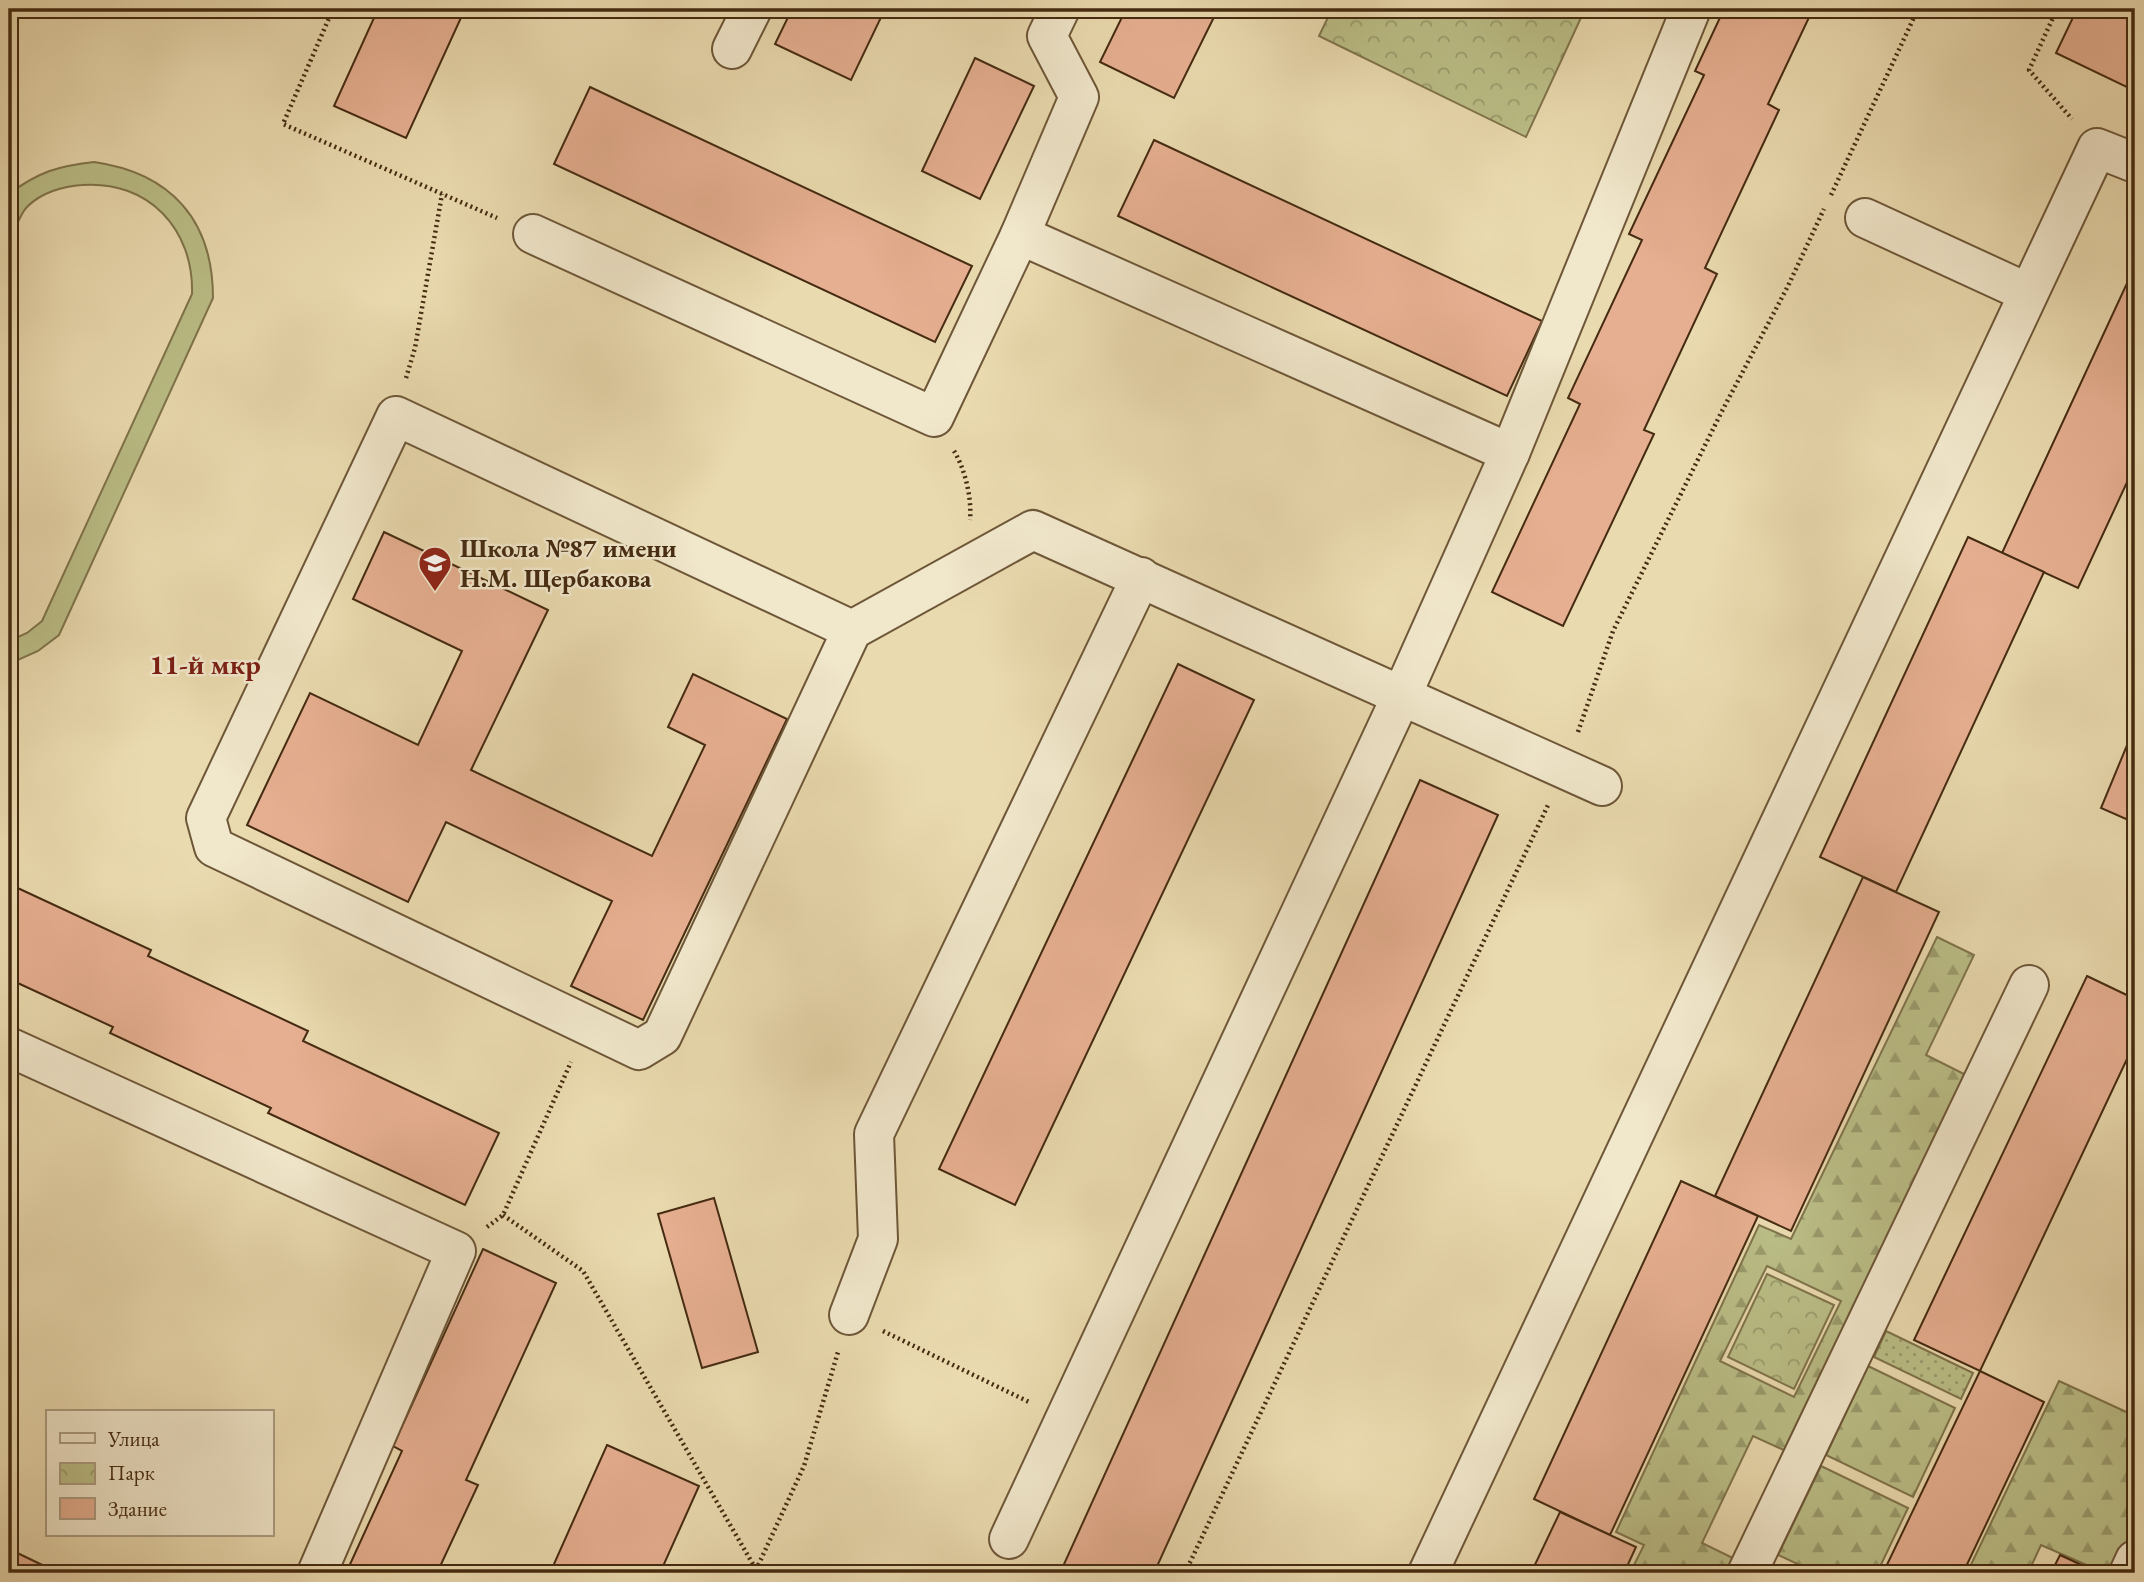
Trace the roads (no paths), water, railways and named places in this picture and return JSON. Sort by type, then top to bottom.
[{"type":"lane","points":[[732,49],[752,9]]},
{"type":"lane","points":[[533,234],[934,417],[1020,235],[1079,97],[1047,36],[1060,9]]},
{"type":"lane","points":[[1009,1539],[1402,697],[1510,453],[1691,9]]},
{"type":"lane","points":[[1428,1573],[2097,148],[2135,163]]},
{"type":"lane","points":[[1865,218],[2028,293]]},
{"type":"lane","points":[[1020,235],[1510,453]]},
{"type":"lane","points":[[852,630],[396,416],[206,818],[214,847],[639,1050],[662,1037],[852,630],[1033,530],[1602,786]]},
{"type":"lane","points":[[849,1315],[878,1239],[874,1134],[1141,577]]},
{"type":"lane","points":[[1747,1573],[2029,985]]},
{"type":"lane","points":[[9,1047],[456,1251],[317,1573]]},
{"type":"lane","points":[[2129,1573],[2135,1560]]},
{"type":"place","name":"Школа №87 имени Н.М. Щербакова","points":[[435,593]]},
{"type":"district","name":"11-й мкр","points":[[205,664]]}]
